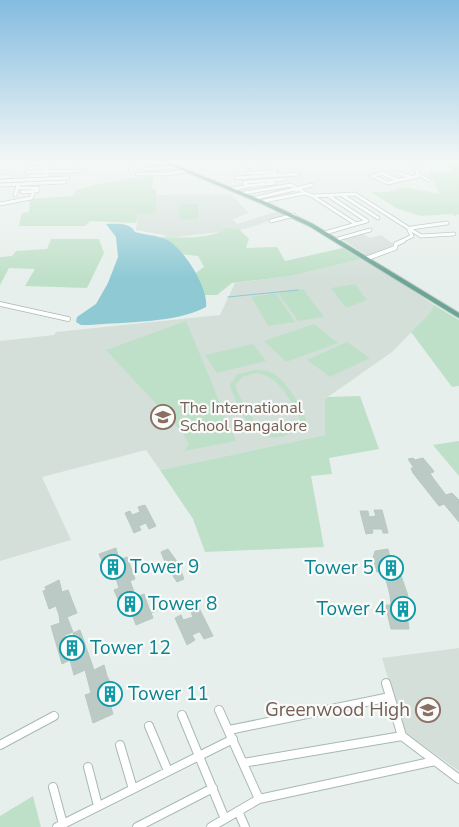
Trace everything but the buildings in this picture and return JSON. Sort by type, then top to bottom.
[{"type":"main road","points":[[260,202],[293,215]]},
{"type":"main road","points":[[265,202],[338,239],[459,314]]},
{"type":"main road","points":[[326,233],[459,314]]},
{"type":"street","points":[[0,204],[12,202]]},
{"type":"street","points":[[322,202],[356,224]]},
{"type":"street","points":[[326,233],[367,221],[337,202]]},
{"type":"street","points":[[352,202],[378,218]]},
{"type":"street","points":[[367,202],[420,236],[454,234]]},
{"type":"street","points":[[271,221],[293,215]]},
{"type":"street","points":[[410,229],[447,223]]},
{"type":"street","points":[[368,258],[395,248],[396,244],[410,238],[412,234],[410,229]]},
{"type":"street","points":[[338,239],[370,230]]},
{"type":"street","points":[[0,304],[34,311],[49,317],[68,319]]},
{"type":"street","points":[[386,683],[402,736],[459,779]]},
{"type":"street","points":[[229,730],[390,697]]},
{"type":"street","points":[[219,710],[259,799]]},
{"type":"street","points":[[182,715],[226,819]]},
{"type":"street","points":[[0,745],[54,716]]},
{"type":"street","points":[[150,726],[168,771]]},
{"type":"street","points":[[243,763],[402,736]]},
{"type":"street","points":[[54,787],[60,826],[232,739]]},
{"type":"street","points":[[120,746],[133,789]]},
{"type":"street","points":[[211,827],[259,799],[435,761]]},
{"type":"street","points":[[88,767],[98,806]]},
{"type":"street","points":[[136,827],[213,788]]},
{"type":"street","points":[[238,811],[245,827]]},
{"type":"shaded area","points":[[155,202],[238,202],[249,213],[233,219],[237,224],[278,211],[288,215],[245,229],[168,238],[164,235],[136,230],[138,214],[156,215]]},
{"type":"shaded area","points":[[362,233],[369,238],[381,235],[396,246],[368,256],[342,239]]},
{"type":"shaded area","name":"The International School Bangalore","points":[[361,259],[395,278],[434,305],[429,314],[392,352],[325,399],[325,435],[160,470],[146,450],[42,477],[71,540],[0,561],[0,341],[54,335],[56,332],[220,315],[235,283],[291,276]]},
{"type":"shaded area","name":"Greenwood High","points":[[459,648],[459,771],[404,732],[382,658]]},
{"type":"green space","points":[[30,202],[156,202],[156,215],[138,214],[136,223],[90,221],[85,226],[19,226],[22,213],[29,212]]},
{"type":"green space","points":[[386,202],[459,202],[459,214],[455,216],[452,214],[421,216],[396,208]]},
{"type":"green space","points":[[180,204],[198,204],[198,219],[179,219]]},
{"type":"green space","points":[[227,228],[239,229],[249,239],[246,248],[277,247],[285,261],[343,248],[361,259],[291,276],[232,283],[217,295],[199,295],[186,280],[204,267],[198,256],[180,254],[161,237],[205,236],[221,232]]},
{"type":"green space","points":[[51,239],[99,239],[104,253],[87,288],[25,286],[35,269],[9,268],[0,285],[0,257],[12,256],[16,251],[47,249]]},
{"type":"green space","points":[[355,284],[367,300],[346,308],[331,288]]},
{"type":"green space","points":[[303,289],[324,317],[298,321],[278,293]]},
{"type":"green space","points":[[276,293],[295,322],[268,326],[251,297]]},
{"type":"green space","points":[[434,305],[459,320],[459,386],[452,387],[411,332],[429,314]]},
{"type":"green space","points":[[186,321],[236,441],[184,451],[189,444],[183,433],[106,350]]},
{"type":"green space","points":[[314,324],[338,343],[286,362],[264,341]]},
{"type":"green space","points":[[347,342],[370,358],[330,377],[307,360]]},
{"type":"green space","points":[[253,344],[266,361],[217,373],[205,355]]},
{"type":"green space","points":[[254,370],[266,371],[278,376],[302,409],[306,421],[295,432],[280,437],[265,436],[258,433],[246,419],[231,390],[230,384],[238,374]],"holes":[[[255,373],[276,382],[299,414],[300,420],[290,430],[272,432],[258,425],[248,412],[236,389],[236,384],[242,377]]]},
{"type":"green space","points":[[360,396],[379,449],[329,458],[332,474],[311,476],[324,547],[205,552],[193,519],[160,470],[325,435],[325,399],[328,397]]},
{"type":"green space","points":[[459,441],[459,476],[433,445]]},
{"type":"green space","points":[[33,796],[41,827],[0,827],[0,816]]},
{"type":"water","points":[[106,224],[126,225],[135,232],[162,238],[172,243],[187,259],[199,279],[206,299],[206,307],[180,316],[150,321],[90,325],[81,325],[76,322],[77,317],[96,304],[108,283],[118,257],[116,237]]},
{"type":"waterway","points":[[228,297],[298,290]]},
{"type":"place","name":"The International School Bangalore","points":[[163,417]]},
{"type":"place","name":"Tower 9","points":[[113,567]]},
{"type":"place","name":"Tower 5","points":[[391,568]]},
{"type":"place","name":"Tower 8","points":[[130,604]]},
{"type":"place","name":"Tower 4","points":[[403,609]]},
{"type":"place","name":"Tower 12","points":[[72,648]]},
{"type":"place","name":"Tower 11","points":[[110,694]]},
{"type":"place","name":"Greenwood High","points":[[428,710]]}]
